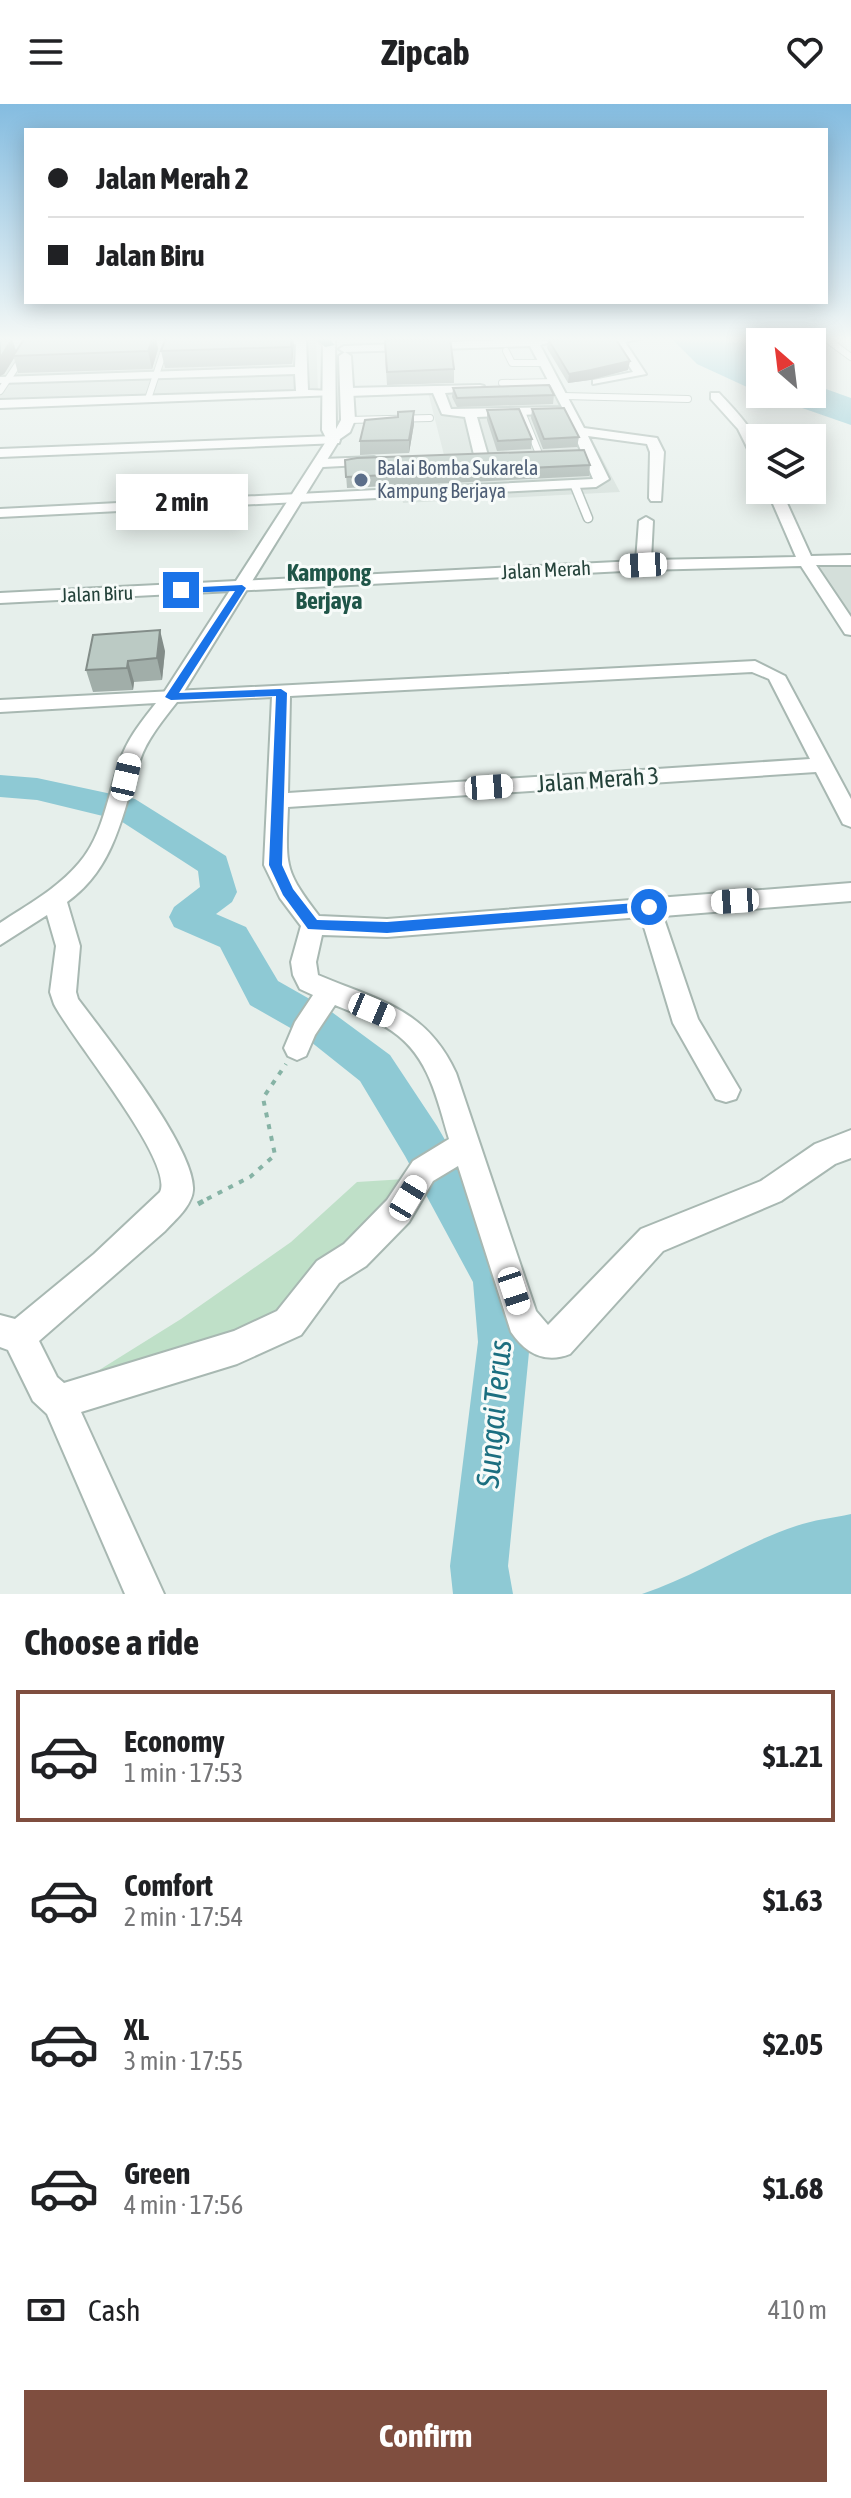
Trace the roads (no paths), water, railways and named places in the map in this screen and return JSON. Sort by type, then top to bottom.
[{"type":"street","points":[[330,408],[329,430],[335,438]]},
{"type":"street","points":[[0,935],[54,899],[78,879],[96,856],[121,796],[130,759],[146,729],[171,697],[242,588],[323,463],[335,438],[345,429],[348,408]]},
{"type":"street","points":[[0,513],[575,486],[602,479],[584,454],[581,431],[570,410],[453,414],[445,408]]},
{"type":"street","points":[[725,408],[746,432]]},
{"type":"street","points":[[466,459],[489,458],[470,414]]},
{"type":"street","points":[[581,431],[652,441],[657,452],[656,498]]},
{"type":"street","points":[[0,453],[335,438]]},
{"type":"street","points":[[323,463],[386,461]]},
{"type":"street","points":[[780,504],[805,560],[846,612],[851,630]]},
{"type":"street","points":[[643,565],[646,521]]},
{"type":"street","name":"Jalan Merah","points":[[242,588],[643,565],[851,560]]},
{"type":"street","name":"Jalan Biru","points":[[0,598],[242,588]]},
{"type":"street","points":[[0,706],[755,666],[776,676],[851,819]]},
{"type":"street","points":[[281,693],[275,865],[288,892],[313,925],[303,973],[325,999],[399,1021],[418,1036],[442,1073],[460,1149],[523,1320],[532,1335],[544,1343],[558,1342],[652,1240],[771,1191],[825,1154],[851,1144]]},
{"type":"street","name":"Jalan Merah 3","points":[[275,801],[825,765]]},
{"type":"street","points":[[313,925],[387,928],[851,892]]},
{"type":"street","points":[[54,899],[68,946],[63,992],[67,1004],[119,1072],[162,1147],[179,1185],[178,1194],[170,1206],[56,1308],[10,1334],[45,1389],[59,1402],[145,1594]]},
{"type":"street","points":[[649,907],[686,1023],[726,1090]]},
{"type":"street","points":[[300,1039],[325,999]]},
{"type":"street","points":[[59,1402],[237,1347],[289,1323],[328,1272],[355,1255],[398,1211],[423,1171],[460,1149]]},
{"type":"lane","points":[[522,412],[539,456]]},
{"type":"lane","points":[[348,420],[430,418]]},
{"type":"lane","points":[[575,486],[588,518]]},
{"type":"water","points":[[802,408],[826,408],[851,408],[851,425]]},
{"type":"water","points":[[851,1514],[851,1594],[642,1594],[776,1533],[809,1522]]},
{"type":"waterway","name":"Sungai Terus","points":[[0,786],[37,789],[107,806]]},
{"type":"waterway","name":"Sungai Terus","points":[[123,807],[214,865],[219,892],[187,917],[233,937],[264,993],[315,1022],[375,1068],[421,1141],[497,1277],[504,1342],[479,1566],[483,1594]]},
{"type":"place","name":"Balai Bomba Sukarela Kampung Berjaya","points":[[361,480]]},
{"type":"district","name":"Kampong Berjaya","points":[[329,587]]}]
